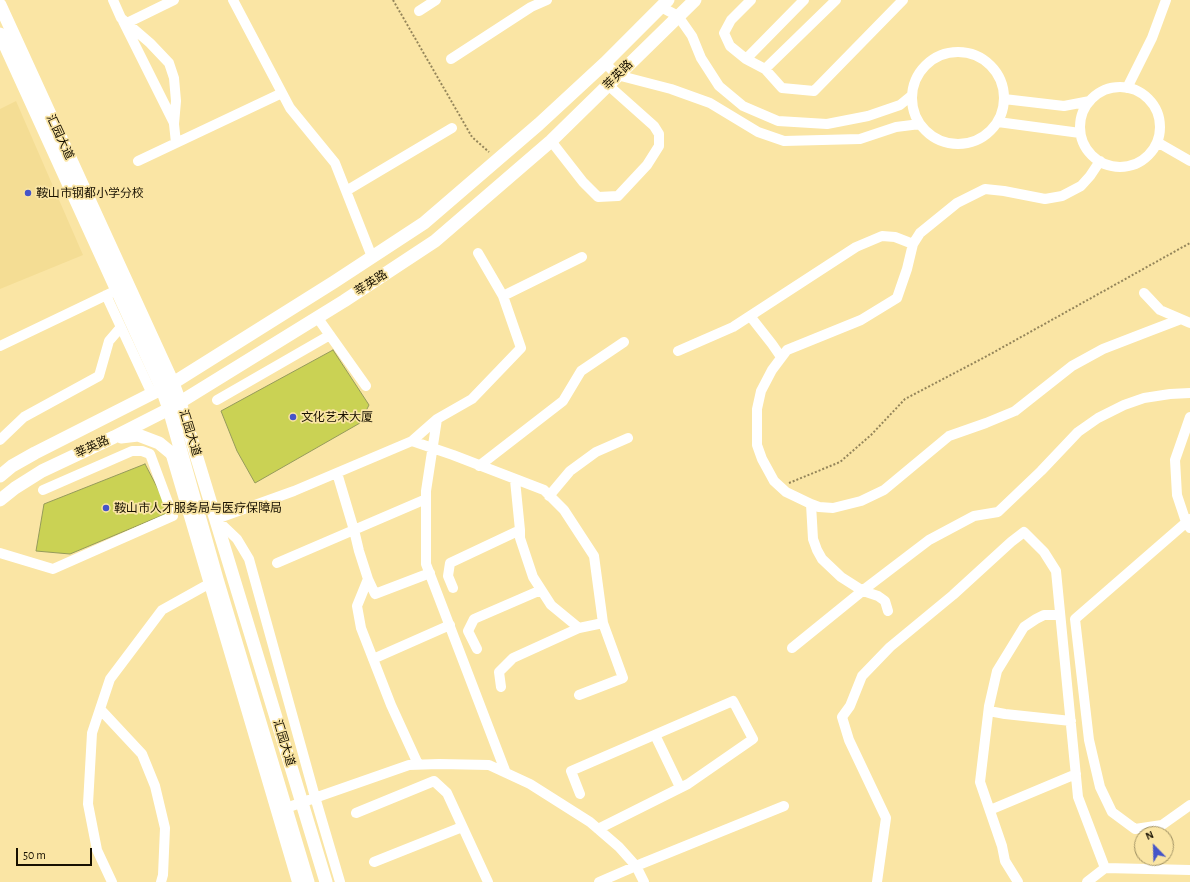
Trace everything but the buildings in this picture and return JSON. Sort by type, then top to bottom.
[{"type":"main road","name":"莘英路","points":[[0,500],[15,488],[42,471],[169,409],[318,317],[435,241],[551,141],[694,0]]},
{"type":"main road","name":"莘英路","points":[[0,476],[12,466],[35,453],[162,389],[424,223],[540,124],[605,63],[664,3]]},
{"type":"main road","name":"汇园大道","points":[[0,5],[162,389],[187,472],[213,581],[286,808],[308,882]]},
{"type":"main road","name":"汇园大道","points":[[0,34],[111,292],[162,389],[180,402],[326,882]]},
{"type":"main road","points":[[114,437],[138,435],[159,443],[176,457],[187,472]]},
{"type":"main road","points":[[0,484],[15,488]]},
{"type":"street","points":[[113,0],[174,124]]},
{"type":"street","points":[[124,20],[174,0]]},
{"type":"street","points":[[232,0],[290,108],[335,163],[372,257]]},
{"type":"street","points":[[419,11],[436,0]]},
{"type":"street","points":[[451,59],[531,7],[547,0]]},
{"type":"street","points":[[751,0],[731,20],[724,33],[730,46],[746,59],[765,70],[782,88],[814,91],[903,0]]},
{"type":"street","points":[[746,59],[804,0]]},
{"type":"street","points":[[765,70],[836,0]]},
{"type":"street","points":[[1127,88],[1152,38],[1166,0]]},
{"type":"street","points":[[664,3],[678,16],[692,36],[701,58],[719,86],[743,106],[778,121],[827,124],[868,116],[900,105],[911,96]]},
{"type":"street","points":[[124,20],[150,43],[169,63],[174,78],[176,101],[174,124],[176,143]]},
{"type":"street","points":[[948,52],[964,52],[978,56],[991,65],[1000,77],[1004,92],[1004,99],[1004,107],[998,122],[988,133],[974,141],[959,144],[944,142],[930,135],[915,116],[911,96],[914,81],[918,74],[922,68],[934,58],[948,52]]},
{"type":"street","points":[[605,63],[617,75],[671,89],[710,103],[758,132],[784,141],[860,139],[896,127],[920,124]]},
{"type":"street","points":[[551,141],[583,182],[598,197],[618,196],[647,165],[659,146],[659,134],[654,126],[608,85]]},
{"type":"street","points":[[1113,88],[1127,88],[1140,92],[1150,101],[1157,112],[1160,126],[1157,142],[1152,151],[1143,161],[1130,166],[1117,167],[1104,164],[1092,156],[1084,146],[1080,133],[1080,122],[1090,101],[1100,93],[1113,88]]},
{"type":"street","points":[[138,161],[282,93]]},
{"type":"street","points":[[1004,99],[1064,106],[1090,101]]},
{"type":"street","points":[[998,122],[1080,133]]},
{"type":"street","points":[[346,192],[452,128]]},
{"type":"street","points":[[1157,142],[1190,161]]},
{"type":"street","points":[[1100,162],[1081,186],[1062,196],[1046,199],[985,189],[957,203],[920,233],[913,244],[907,269],[897,298],[861,320],[787,350],[781,357],[761,391],[757,409],[757,445],[762,459],[774,480],[786,492],[811,504],[820,507],[834,508],[861,501],[884,490],[949,436],[1014,412],[1072,366],[1103,349],[1146,332],[1186,321]]},
{"type":"street","points":[[678,350],[733,327],[856,247],[882,236],[895,237],[913,244]]},
{"type":"street","points":[[340,882],[249,559],[236,539],[216,519],[294,492],[412,441],[437,419],[472,399],[521,348],[503,296],[478,254]]},
{"type":"street","points":[[503,296],[582,257]]},
{"type":"street","points":[[0,346],[111,292],[121,327],[162,389]]},
{"type":"street","points":[[1144,293],[1160,310],[1186,321]]},
{"type":"street","points":[[750,316],[781,357]]},
{"type":"street","points":[[318,317],[366,386]]},
{"type":"street","points":[[0,440],[24,416],[99,376],[109,341],[121,327]]},
{"type":"street","points":[[217,400],[330,335]]},
{"type":"street","points":[[479,466],[563,401],[581,372],[624,342]]},
{"type":"street","points":[[792,648],[929,540],[974,516],[998,512],[1041,471],[1078,432],[1098,418],[1124,405],[1144,398],[1190,393]]},
{"type":"street","points":[[1190,417],[1175,460],[1177,495],[1189,523],[1075,619],[1089,740],[1100,787],[1112,812],[1135,829],[1162,825],[1190,804]]},
{"type":"street","points":[[437,419],[426,491],[426,564],[506,773]]},
{"type":"street","points":[[549,496],[570,471],[580,463],[596,452],[628,438]]},
{"type":"street","points":[[412,441],[544,490],[564,510],[594,556],[603,623],[623,678],[578,695]]},
{"type":"street","points":[[0,553],[53,569],[173,516],[150,454],[142,451],[132,451],[43,490]]},
{"type":"street","points":[[170,452],[213,581],[297,882]]},
{"type":"street","points":[[337,473],[359,551],[368,579],[375,594],[430,573]]},
{"type":"street","points":[[515,480],[520,538],[533,577],[551,605],[579,628]]},
{"type":"street","points":[[277,563],[426,499]]},
{"type":"street","points":[[811,504],[813,539],[822,559],[841,577],[863,591],[878,596],[885,601],[888,611]]},
{"type":"street","points":[[454,588],[448,576],[450,563],[520,530]]},
{"type":"street","points":[[878,882],[886,818],[849,740],[842,718],[850,706],[862,676],[890,647],[953,595],[1024,532],[1044,552],[1056,571],[1078,797],[1105,868]]},
{"type":"street","points":[[368,579],[357,606],[361,628],[391,705],[418,764]]},
{"type":"street","points":[[112,882],[97,850],[88,804],[92,733],[110,679],[162,610],[213,581]]},
{"type":"street","points":[[476,649],[468,631],[474,619],[542,590]]},
{"type":"street","points":[[1018,882],[1005,861],[1002,846],[980,782],[989,711],[997,671],[1024,627],[1044,615],[1060,615]]},
{"type":"street","points":[[501,687],[499,672],[513,658],[579,628],[603,623]]},
{"type":"street","points":[[373,659],[450,625]]},
{"type":"street","points":[[580,794],[571,771],[733,701],[753,739],[688,784],[598,829]]},
{"type":"street","points":[[100,709],[142,754],[155,786],[165,828],[163,875],[161,882]]},
{"type":"street","points":[[989,711],[1071,721]]},
{"type":"street","points":[[655,735],[680,788]]},
{"type":"street","points":[[286,808],[409,765],[489,765],[530,784],[590,822],[619,847],[636,866],[644,882]]},
{"type":"street","points":[[990,810],[1076,774]]},
{"type":"street","points":[[356,813],[434,781],[447,793],[488,882]]},
{"type":"street","points":[[599,882],[784,806]]},
{"type":"street","points":[[374,862],[462,827]]},
{"type":"street","points":[[1087,882],[1105,868],[1190,870]]},
{"type":"path","points":[[393,0],[472,138],[498,160]]},
{"type":"path","points":[[781,487],[840,462],[871,435],[905,399],[987,356],[1190,242]]},
{"type":"shaded area","name":"鞍山市钢都小学分校","points":[[16,101],[83,255],[0,289],[0,109]]},
{"type":"place","name":"鞍山市钢都小学分校","points":[[28,193]]},
{"type":"place","name":"文化艺术大厦","points":[[293,417]]},
{"type":"place","name":"鞍山市人才服务局与医疗保障局","points":[[106,508]]}]
